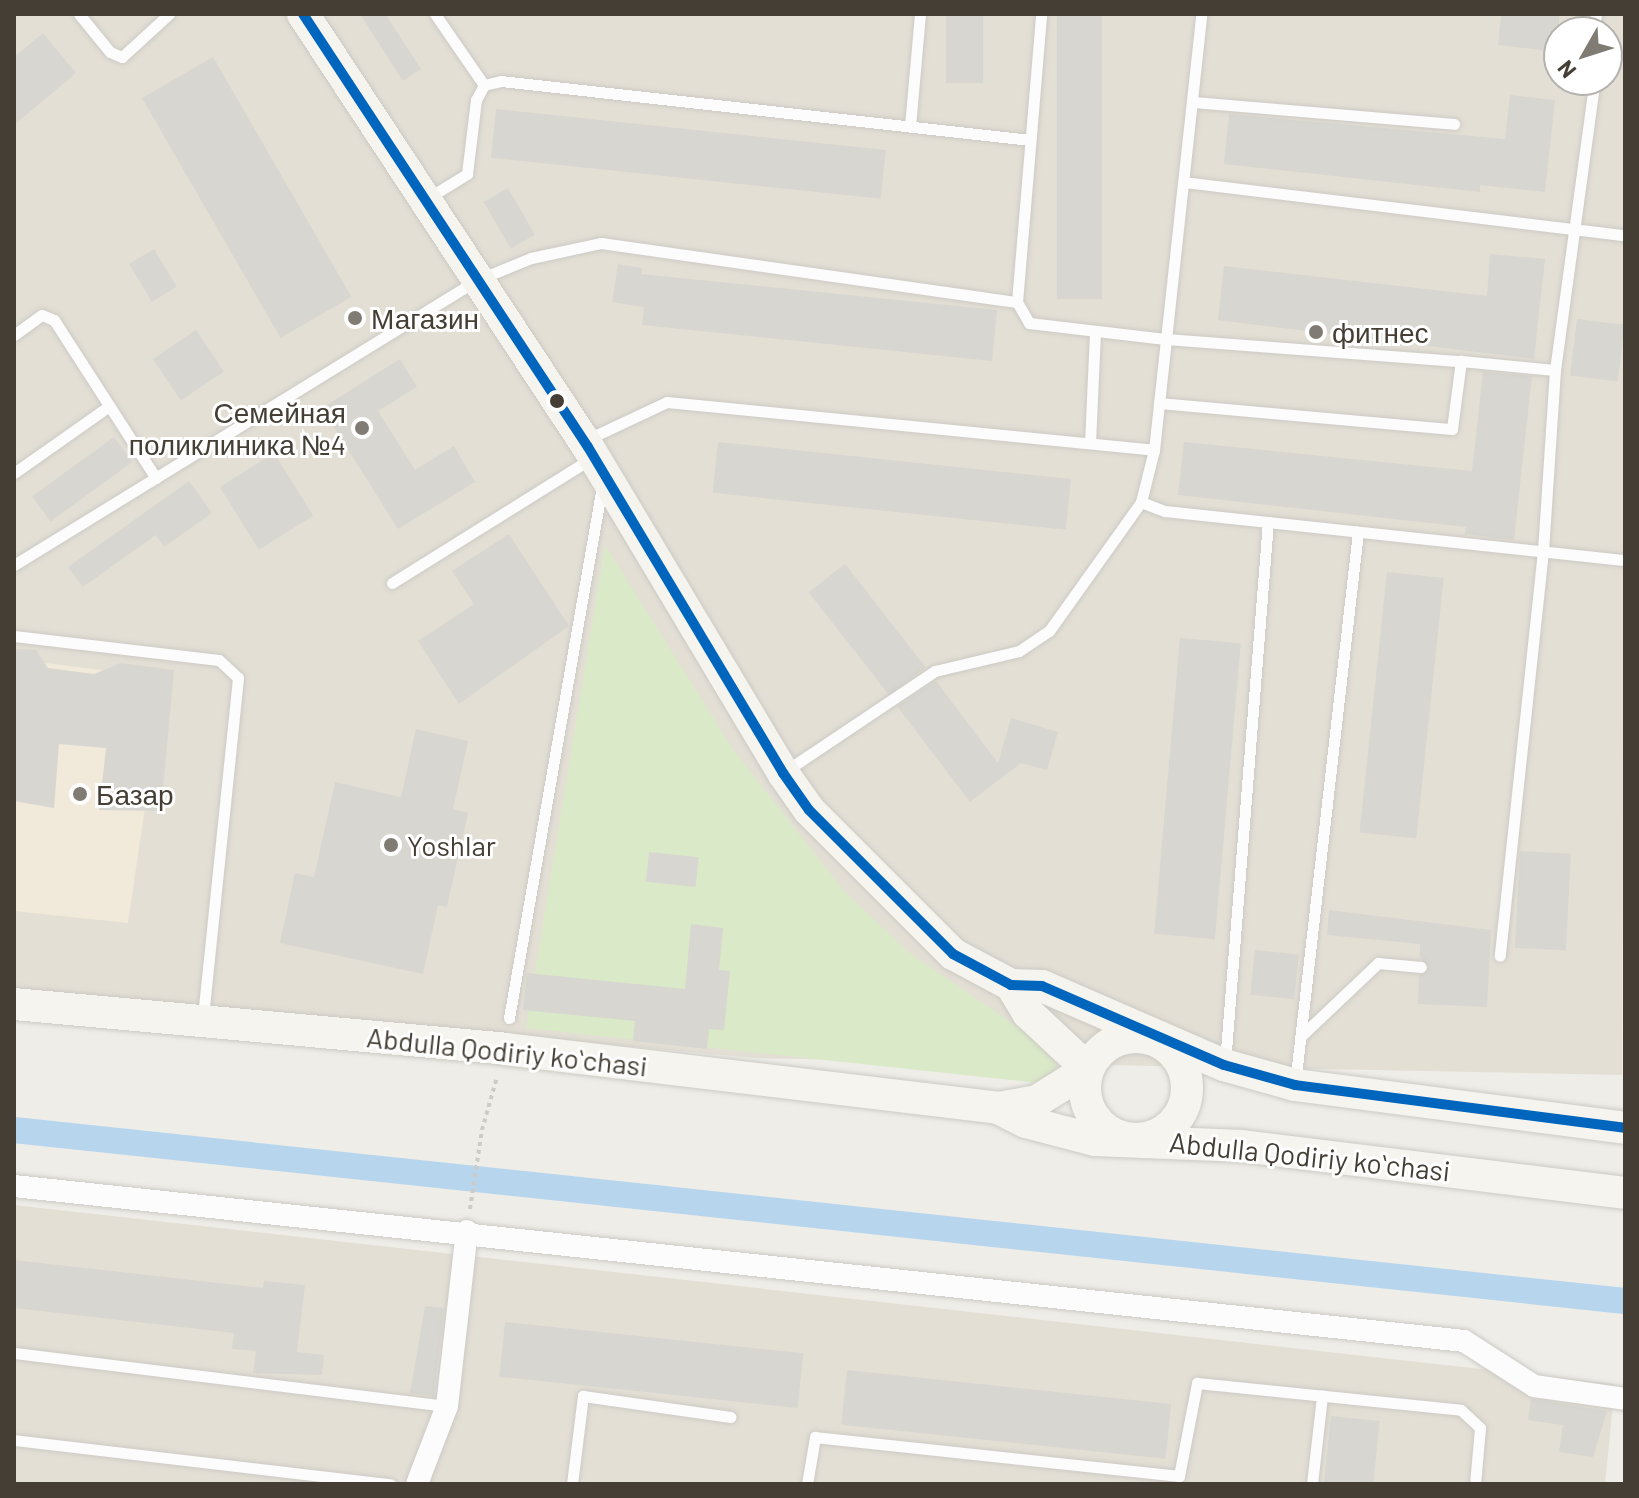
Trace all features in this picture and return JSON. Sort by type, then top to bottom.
[{"type":"street","points":[[308,16],[423,201],[594,457],[783,773],[809,810],[953,954],[1011,985],[1042,986],[1224,1065],[1295,1085],[1625,1128]]},
{"type":"street","points":[[1011,985],[1028,1013],[1088,1069]]},
{"type":"street","name":"Abdulla Qodiriy koʻchasi","points":[[14,1004],[505,1049],[998,1108],[1037,1101],[1088,1069]]},
{"type":"street","points":[[1156,1038],[1181,1066],[1186,1099],[1170,1128],[1139,1140],[1106,1131],[1094,1118],[1086,1102],[1088,1069],[1109,1044],[1156,1038]]},
{"type":"street","name":"Abdulla Qodiriy koʻchasi","points":[[998,1108],[1026,1122],[1095,1140],[1242,1146],[1625,1193]]},
{"type":"street","points":[[14,1186],[467,1231],[1464,1341],[1534,1386],[1625,1399]]},
{"type":"street","points":[[417,1484],[447,1406],[467,1231]]},
{"type":"lane","points":[[79,14],[110,52],[122,57],[169,14]]},
{"type":"lane","points":[[435,14],[484,85]]},
{"type":"lane","points":[[910,126],[920,14]]},
{"type":"lane","points":[[1041,14],[1017,302],[1029,323],[1165,339],[1555,370]]},
{"type":"lane","points":[[783,773],[935,671],[1019,651],[1049,631],[1141,502],[1154,450],[1201,14]]},
{"type":"lane","points":[[423,201],[467,174],[476,100],[484,85],[501,81],[1030,140]]},
{"type":"lane","points":[[1500,956],[1543,551],[1555,370],[1592,96]]},
{"type":"lane","points":[[1193,102],[1454,124]]},
{"type":"lane","points":[[1184,182],[1625,235]]},
{"type":"lane","points":[[14,565],[477,280],[531,258],[601,243],[1017,302]]},
{"type":"lane","points":[[14,335],[42,315],[54,320],[156,478]]},
{"type":"lane","points":[[1090,443],[1095,331]]},
{"type":"lane","points":[[1159,403],[1452,429],[1461,361]]},
{"type":"lane","points":[[392,583],[594,457],[667,402],[1154,450]]},
{"type":"lane","points":[[14,473],[109,406]]},
{"type":"lane","points":[[509,1018],[594,457]]},
{"type":"lane","points":[[1141,502],[1165,511],[1625,560]]},
{"type":"lane","points":[[1224,1065],[1268,522]]},
{"type":"lane","points":[[1295,1085],[1358,532]]},
{"type":"lane","points":[[14,636],[219,660],[238,678],[203,1020]]},
{"type":"lane","points":[[1300,1037],[1378,963],[1421,967]]},
{"type":"lane","points":[[14,1353],[447,1406]]},
{"type":"lane","points":[[807,1484],[815,1437],[1179,1476],[1197,1383],[1461,1410],[1480,1428],[1475,1484]]},
{"type":"lane","points":[[572,1484],[583,1396],[731,1417]]},
{"type":"lane","points":[[1312,1484],[1322,1396]]},
{"type":"lane","points":[[14,1440],[390,1484]]},
{"type":"path","points":[[467,1231],[482,1130]]},
{"type":"shaded area","points":[[14,14],[1625,14],[1622,1075],[754,1058],[14,989]]},
{"type":"shaded area","name":"Базар","points":[[14,659],[164,678],[128,923],[14,911]]},
{"type":"shaded area","points":[[14,1205],[1615,1384],[1605,1484],[14,1484]]},
{"type":"green space","points":[[605,545],[734,751],[844,891],[908,952],[1050,1049],[1060,1071],[1040,1083],[526,1028]]},
{"type":"building","points":[[360,14],[385,14],[421,69],[403,81]]},
{"type":"building","points":[[946,14],[983,14],[983,83],[946,83]]},
{"type":"building","points":[[1057,14],[1102,14],[1102,299],[1057,299]]},
{"type":"building","points":[[1501,14],[1559,14],[1543,16],[1543,50],[1498,45]]},
{"type":"building","points":[[43,33],[76,73],[14,125],[14,57]]},
{"type":"building","points":[[213,57],[352,297],[280,338],[142,98]]},
{"type":"building","points":[[1510,95],[1555,100],[1545,192],[1480,185],[1480,192],[1224,164],[1229,114],[1505,139]]},
{"type":"building","points":[[496,109],[886,150],[881,199],[491,158]]},
{"type":"building","points":[[508,188],[535,235],[511,249],[484,202]]},
{"type":"building","points":[[154,249],[177,287],[152,302],[129,264]]},
{"type":"building","points":[[1490,254],[1545,259],[1534,359],[1218,320],[1224,266],[1487,296]]},
{"type":"building","points":[[618,264],[642,268],[641,274],[997,310],[992,361],[642,325],[644,307],[612,302]]},
{"type":"building","points":[[1577,319],[1625,325],[1618,381],[1570,376]]},
{"type":"building","points":[[196,330],[224,371],[181,401],[153,359]]},
{"type":"building","name":"Семейная поликлиника №4","points":[[400,359],[417,387],[378,411],[415,470],[454,446],[475,482],[398,529],[322,408]]},
{"type":"building","points":[[1483,372],[1532,376],[1514,540],[1465,534],[1466,527],[1178,495],[1184,442],[1472,471]]},
{"type":"building","points":[[114,437],[132,462],[51,521],[32,496]]},
{"type":"building","points":[[718,442],[1071,479],[1066,530],[713,493]]},
{"type":"building","points":[[274,453],[313,516],[259,550],[220,487]]},
{"type":"building","points":[[189,481],[212,513],[164,547],[156,535],[83,587],[68,567]]},
{"type":"building","points":[[509,534],[569,626],[459,704],[418,641],[474,604],[452,571]]},
{"type":"building","points":[[845,564],[926,667],[889,696],[809,592]]},
{"type":"building","points":[[1387,572],[1444,578],[1416,839],[1360,833]]},
{"type":"building","points":[[1180,638],[1241,643],[1215,939],[1154,934]]},
{"type":"building","points":[[14,649],[36,650],[48,668],[94,674],[121,663],[174,670],[161,811],[99,810],[106,748],[59,744],[54,808],[14,801]]},
{"type":"building","points":[[936,681],[998,763],[1011,718],[1058,732],[1047,770],[1021,763],[970,802],[897,706]]},
{"type":"building","points":[[416,729],[468,741],[453,809],[468,813],[447,907],[438,905],[423,974],[280,943],[295,873],[314,877],[335,782],[401,797]]},
{"type":"building","points":[[1520,851],[1571,854],[1566,951],[1515,948]]},
{"type":"building","points":[[649,852],[699,857],[696,887],[646,882]]},
{"type":"building","points":[[1329,910],[1491,930],[1487,1007],[1418,1004],[1419,975],[1429,967],[1420,958],[1420,944],[1327,935]]},
{"type":"building","points":[[691,924],[723,928],[719,970],[730,971],[724,1030],[709,1029],[707,1049],[633,1041],[635,1021],[523,1010],[527,973],[685,989]]},
{"type":"building","points":[[1255,950],[1299,955],[1294,999],[1250,995]]},
{"type":"building","points":[[14,1260],[263,1288],[264,1281],[305,1285],[297,1352],[324,1355],[322,1375],[253,1373],[256,1351],[232,1349],[234,1333],[14,1308]]},
{"type":"building","points":[[425,1306],[444,1308],[434,1396],[410,1393]]},
{"type":"building","points":[[505,1322],[803,1353],[798,1408],[499,1377]]},
{"type":"building","points":[[847,1370],[1171,1404],[1165,1459],[841,1425]]},
{"type":"building","points":[[1531,1399],[1607,1411],[1593,1457],[1559,1452],[1563,1425],[1528,1420]]},
{"type":"building","points":[[1331,1416],[1380,1421],[1373,1484],[1324,1484]]},
{"type":"waterway","points":[[14,1130],[1625,1301]]},
{"type":"transit line","points":[[303,14],[588,447],[783,773],[809,810],[953,954],[1011,985],[1042,986],[1224,1065],[1295,1085],[1625,1128]]},
{"type":"place","name":"Магазин","points":[[355,318]]},
{"type":"place","name":"фитнес","points":[[1316,332]]},
{"type":"place","name":"Семейная поликлиника №4","points":[[362,428]]},
{"type":"place","name":"Базар","points":[[80,794]]},
{"type":"place","name":"Yoshlar","points":[[391,845]]}]
